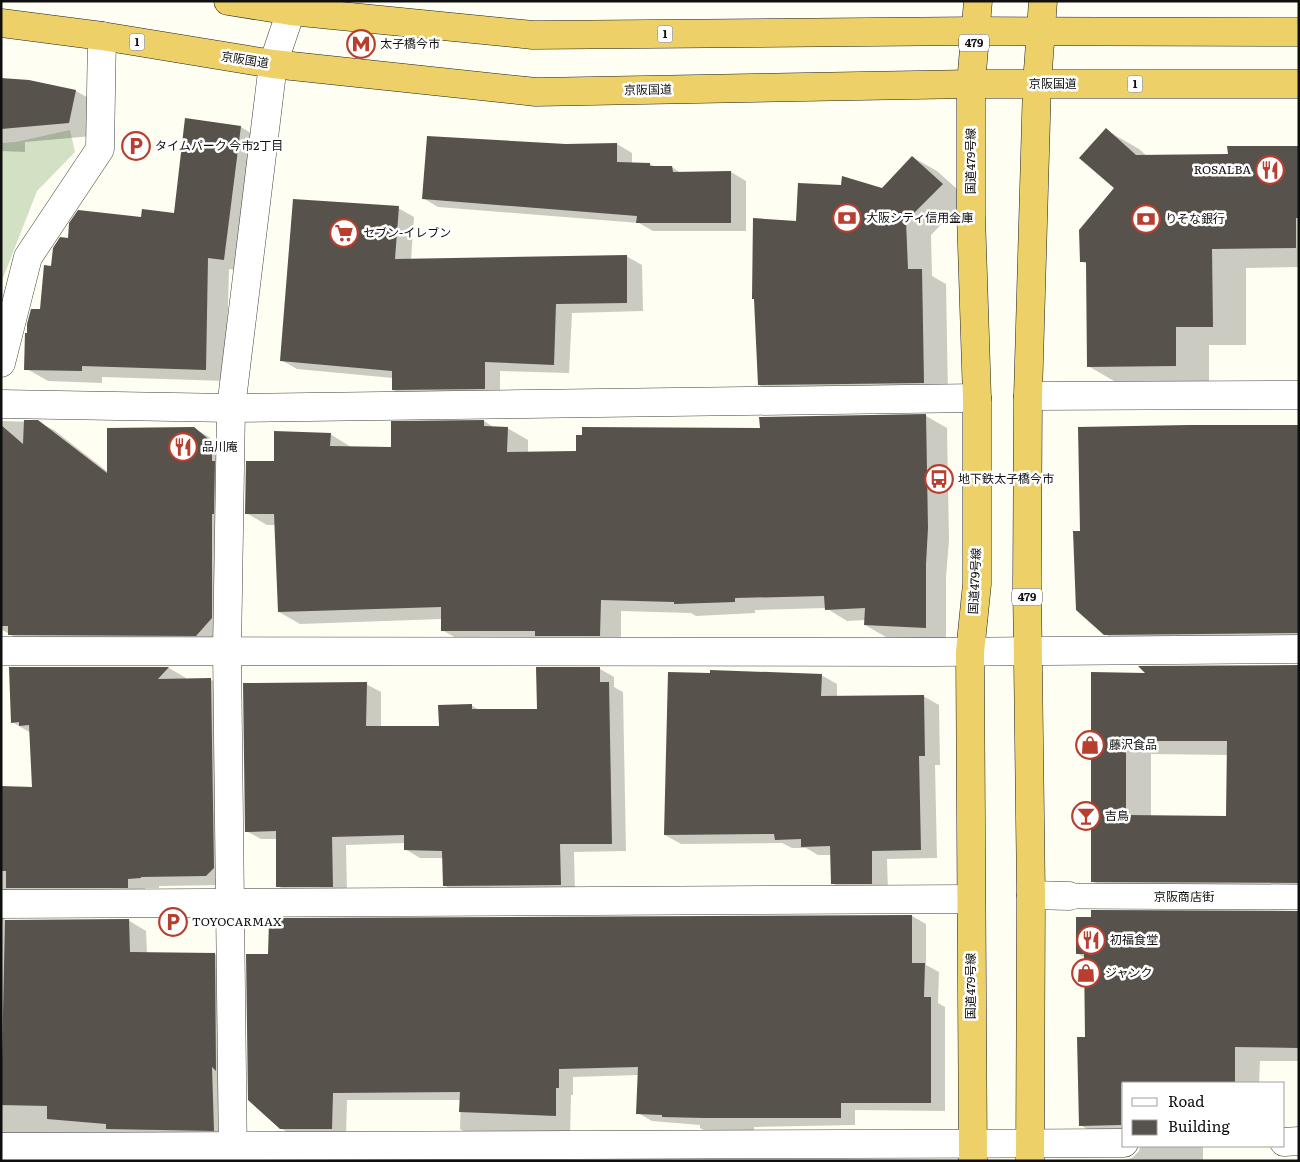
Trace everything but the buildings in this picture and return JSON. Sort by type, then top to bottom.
[{"type":"highway","name":"1","points":[[228,1],[292,6],[533,35],[975,31],[1040,33],[1299,32]]},
{"type":"highway","name":"国道479号線","points":[[972,1151],[970,652],[977,584],[977,398],[971,215],[971,84],[978,1]]},
{"type":"highway","name":"479","points":[[1030,1152],[1031,895],[1026,584],[1028,396],[1037,84],[1043,1]]},
{"type":"highway","name":"京阪国道","points":[[1,23],[102,36],[273,64],[536,92],[971,84],[1299,84]]},
{"type":"street","points":[[233,1153],[227,651],[231,408],[273,64],[292,6]]},
{"type":"street","points":[[1,363],[28,257],[100,149],[102,36]]},
{"type":"street","points":[[1028,396],[1299,395]]},
{"type":"street","points":[[1,404],[231,408],[977,398]]},
{"type":"street","points":[[1,651],[1028,652],[1299,648]]},
{"type":"street","points":[[1031,895],[1069,896]]},
{"type":"street","name":"京阪商店街","points":[[1069,896],[1299,897]]},
{"type":"street","points":[[1,904],[230,901],[971,899]]},
{"type":"street","points":[[1285,1142],[1299,1142]]},
{"type":"street","points":[[1,1146],[233,1153],[919,1144],[972,1151],[1030,1152],[1122,1143]]},
{"type":"green space","points":[[70,130],[75,152],[37,191],[1,283],[1,143],[16,142]]},
{"type":"place","name":"太子橋今市","points":[[361,44]]},
{"type":"place","name":"タイムパーク 今市2丁目","points":[[136,146]]},
{"type":"place","name":"ROSALBA","points":[[1270,170]]},
{"type":"place","name":"大阪シティ信用金庫","points":[[847,218]]},
{"type":"place","name":"りそな銀行","points":[[1146,219]]},
{"type":"place","name":"セブン-イレブン","points":[[344,233]]},
{"type":"place","name":"品川庵","points":[[183,447]]},
{"type":"place","name":"地下鉄太子橋今市","points":[[939,479]]},
{"type":"place","name":"藤沢食品","points":[[1090,745]]},
{"type":"place","name":"吉鳥","points":[[1086,816]]},
{"type":"place","name":"TOYOCARMAX","points":[[173,922]]},
{"type":"place","name":"初福食堂","points":[[1091,940]]},
{"type":"place","name":"ジャンク","points":[[1086,973]]}]
